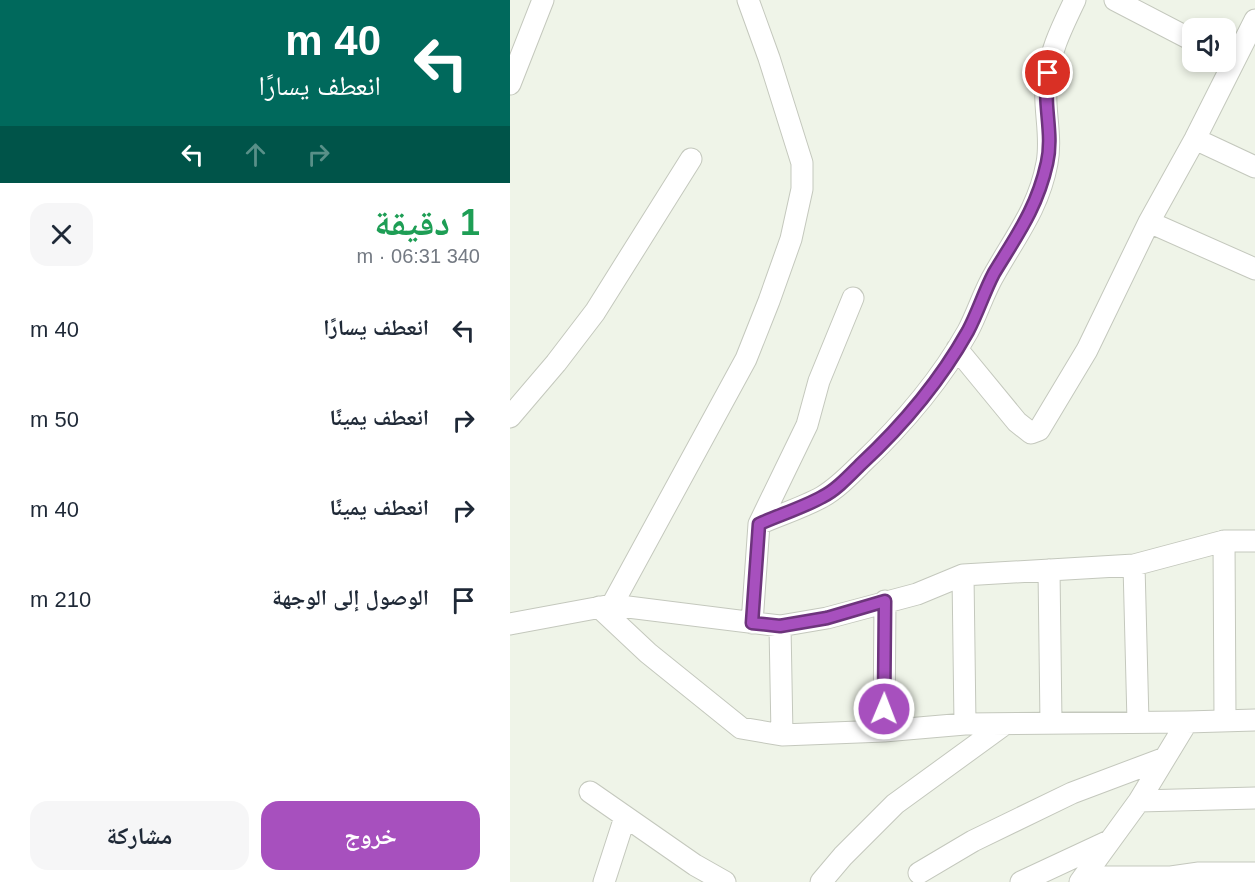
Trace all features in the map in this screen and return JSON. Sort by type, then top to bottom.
[{"type":"street","points":[[510,84],[543,0]]},
{"type":"street","points":[[606,606],[746,359],[791,239],[802,189],[802,164],[770,58],[748,0]]},
{"type":"street","points":[[759,524],[822,497],[842,483],[915,407],[969,330],[993,275],[1030,214],[1041,186],[1048,161],[1049,128],[1045,86],[1050,59],[1075,0]]},
{"type":"street","points":[[1116,0],[1182,35]]},
{"type":"street","points":[[1236,50],[1255,20]]},
{"type":"street","points":[[957,349],[1017,422],[1031,433],[1039,430],[1087,350],[1149,222],[1195,139],[1225,72]]},
{"type":"street","points":[[1195,139],[1255,167]]},
{"type":"street","points":[[510,417],[595,312],[691,159]]},
{"type":"street","points":[[1149,222],[1255,269]]},
{"type":"street","points":[[752,623],[759,524],[807,425],[819,381],[853,298]]},
{"type":"street","points":[[510,624],[606,606],[780,626],[827,618],[917,594],[963,575],[1134,565],[1224,541],[1255,541]]},
{"type":"street","points":[[1224,541],[1225,719]]},
{"type":"street","points":[[1134,565],[1138,722]]},
{"type":"street","points":[[1049,570],[1051,723]]},
{"type":"street","points":[[963,575],[965,724]]},
{"type":"street","points":[[884,731],[885,601]]},
{"type":"street","points":[[606,606],[648,653],[741,728],[782,735],[884,731],[965,724],[1255,720]]},
{"type":"street","points":[[780,626],[782,735]]},
{"type":"street","points":[[1082,879],[1139,801],[1187,722]]},
{"type":"street","points":[[821,882],[843,856],[895,804],[1005,724]]},
{"type":"street","points":[[919,873],[973,841],[1072,793],[1165,758]]},
{"type":"street","points":[[590,792],[695,865],[725,882]]},
{"type":"street","points":[[1139,801],[1255,798]]},
{"type":"street","points":[[604,882],[626,817]]},
{"type":"street","points":[[1021,882],[1110,841]]},
{"type":"street","points":[[1082,879],[1196,878],[1255,873]]},
{"type":"route","points":[[884,709],[885,601],[827,618],[780,626],[752,623],[759,524],[822,497],[842,483],[915,407],[957,349],[969,330],[993,275],[1030,214],[1041,186],[1048,161],[1049,128],[1045,86],[1048,73]]}]
